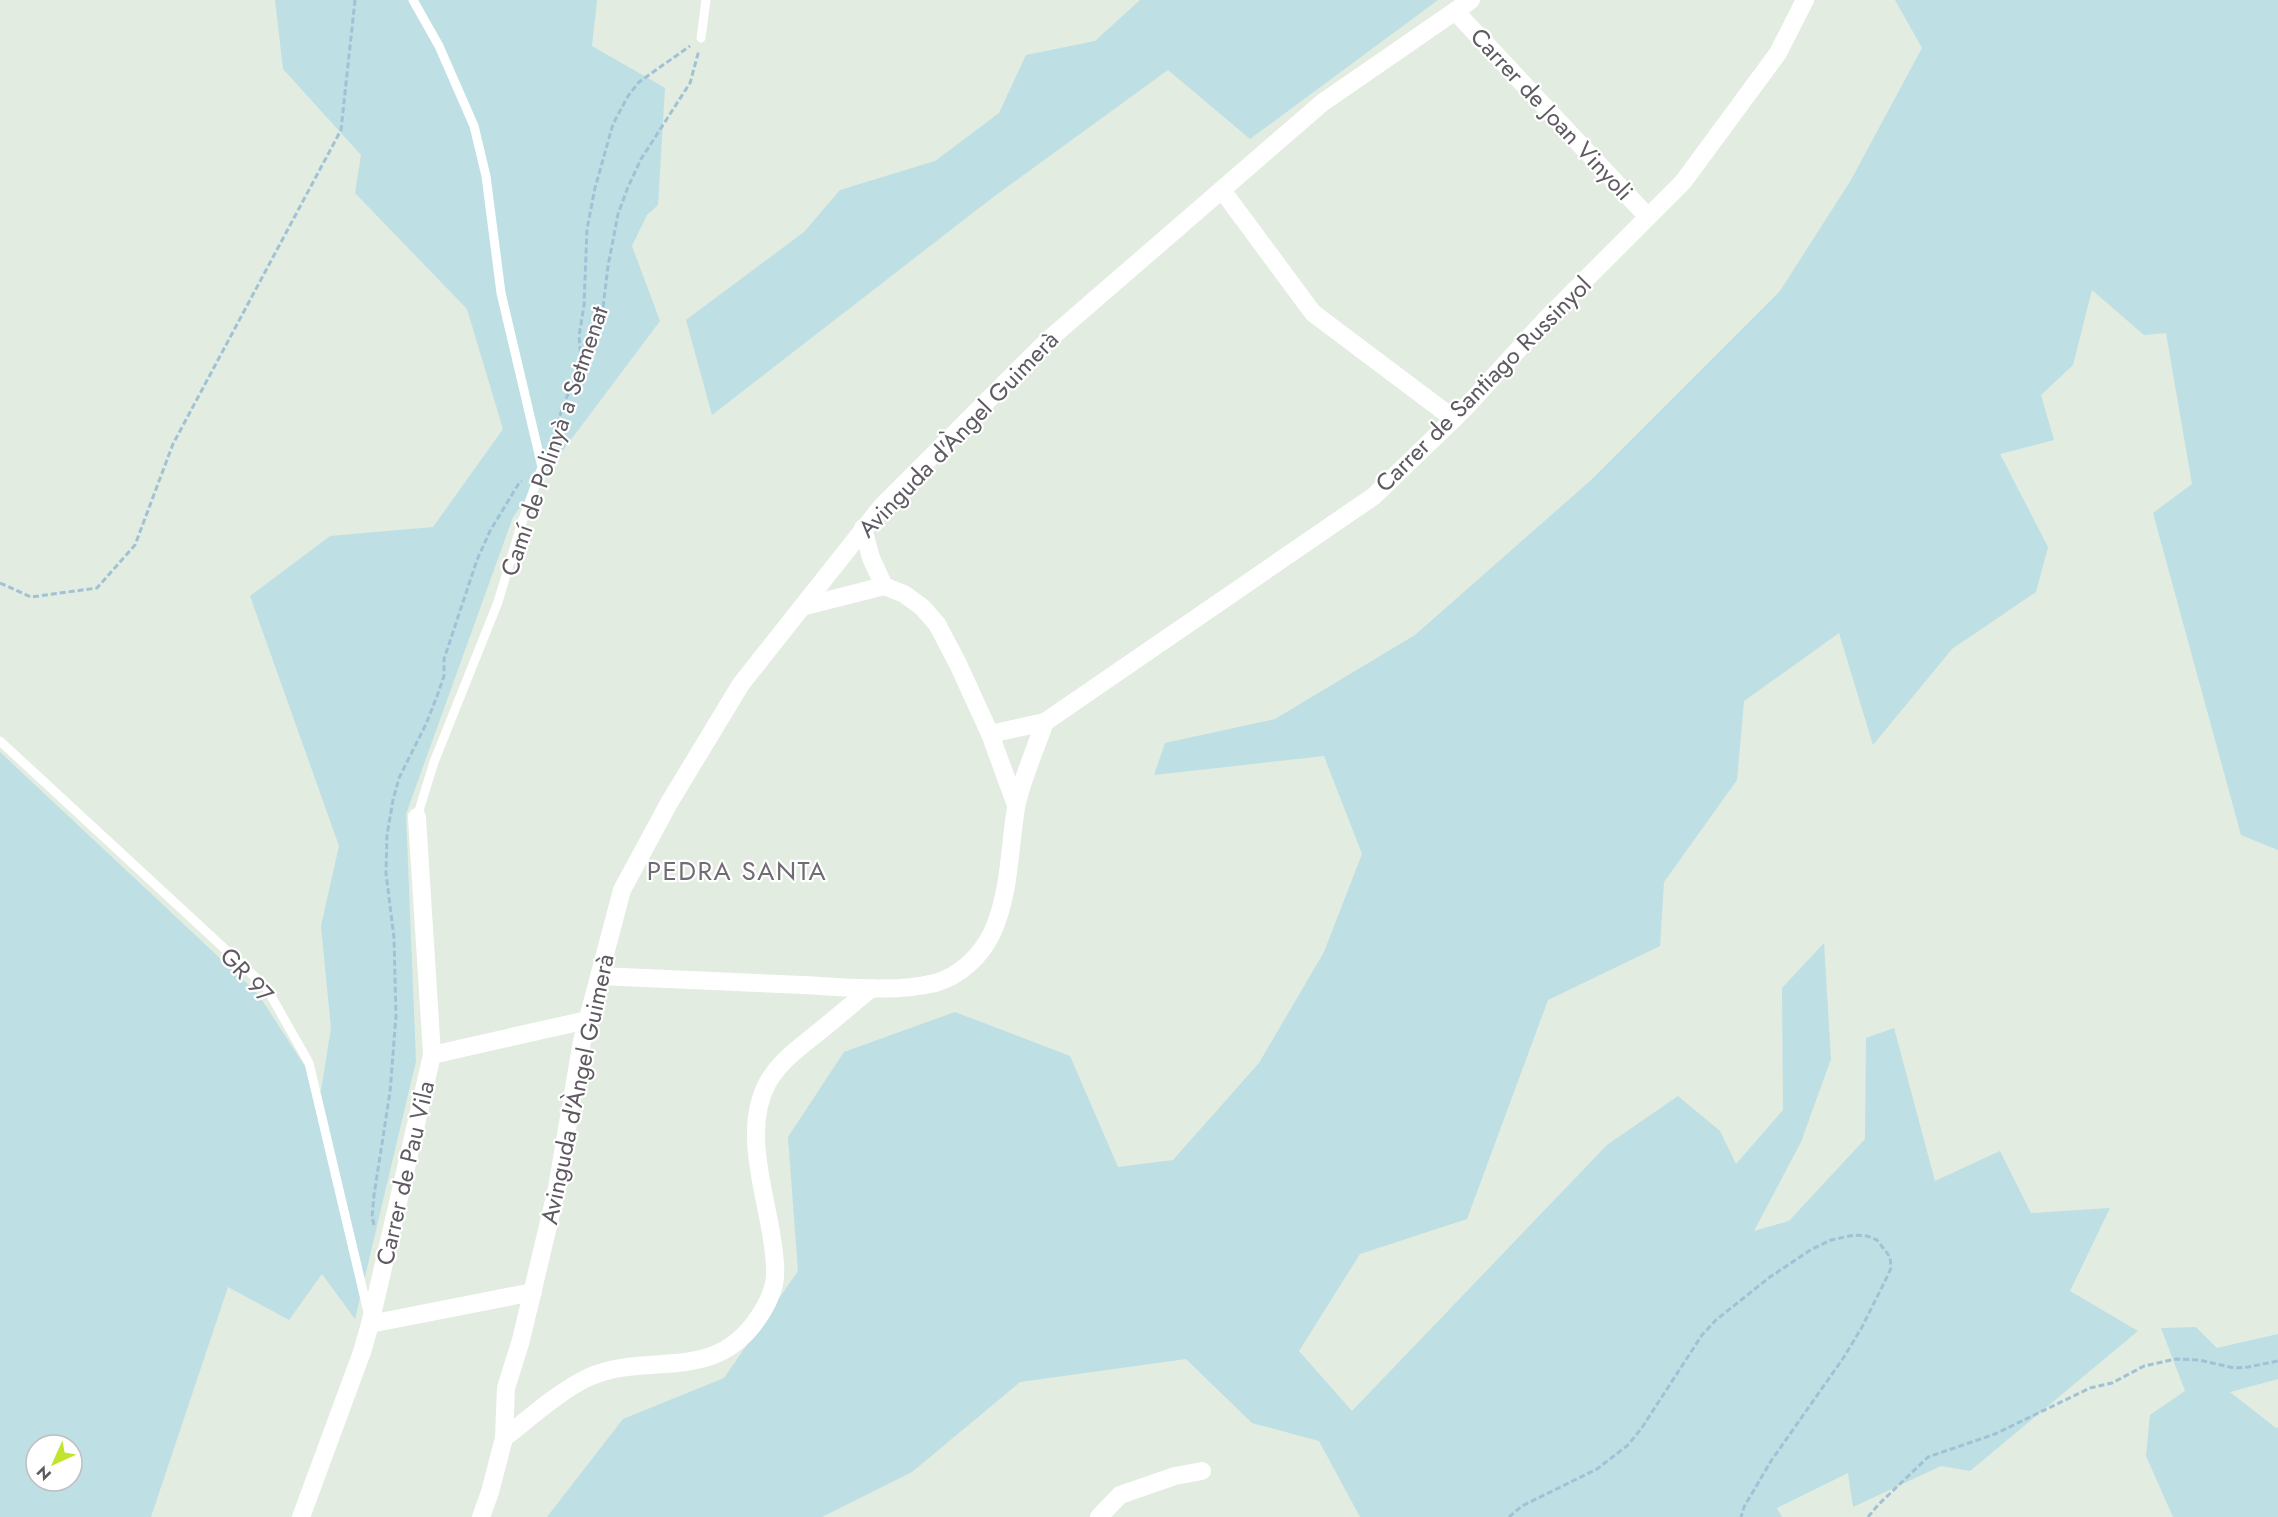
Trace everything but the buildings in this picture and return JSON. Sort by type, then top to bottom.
[{"type":"street","name":"Avinguda d'Àngel Guimerà","points":[[480,1517],[490,1492],[504,1438],[506,1388],[533,1292],[557,1188],[582,1041],[622,890],[669,803],[741,684],[882,506],[1047,341],[1322,103],[1471,0]]},
{"type":"street","name":"Carrer de Santiago Russinyol","points":[[990,734],[1045,722],[1374,496],[1454,419],[1546,318],[1683,182],[1778,53],[1805,0]]},
{"type":"street","name":"Carrer de Joan Vinyoli","points":[[1455,11],[1648,217]]},
{"type":"street","points":[[1222,190],[1313,313],[1454,419]]},
{"type":"street","points":[[863,528],[871,558],[884,586]]},
{"type":"street","points":[[805,606],[884,586],[913,599],[922,607],[937,624],[990,734],[1016,806]]},
{"type":"street","points":[[599,976],[872,988],[935,982],[952,976],[980,952],[991,934],[1000,910],[1006,884],[1016,806],[1045,722]]},
{"type":"street","name":"Carrer de Pau Vila","points":[[300,1517],[362,1352],[370,1324],[432,1055],[417,817]]},
{"type":"street","points":[[504,1438],[565,1391],[590,1377],[615,1369],[686,1364],[703,1360],[720,1352],[755,1323],[768,1302],[774,1283],[775,1259],[757,1144],[758,1112],[767,1084],[782,1062],[872,988]]},
{"type":"street","points":[[432,1055],[587,1020]]},
{"type":"street","points":[[370,1324],[533,1292]]},
{"type":"street","points":[[1099,1517],[1120,1495],[1175,1476],[1202,1471]]},
{"type":"lane","points":[[413,0],[439,46],[474,126],[486,176],[501,293],[542,467]]},
{"type":"lane","points":[[701,38],[706,0]]},
{"type":"lane","name":"Camí de Polinyà a Setmenat","points":[[417,817],[434,762],[498,602],[525,513],[542,467]]},
{"type":"lane","name":"GR 97","points":[[0,741],[266,987],[309,1063],[370,1324]]},
{"type":"path","points":[[0,583],[31,597],[97,588],[135,545],[172,444],[341,130],[356,0]]},
{"type":"path","points":[[581,363],[579,336],[584,305],[587,229],[595,188],[613,124],[628,96],[639,82],[701,38]]},
{"type":"path","name":"Camí de Polinyà a Setmenat","points":[[542,467],[565,401],[602,316],[616,225],[628,187],[641,159],[690,82],[701,38]]},
{"type":"path","points":[[1509,1517],[1522,1506],[1597,1469],[1628,1445],[1641,1430],[1702,1335],[1716,1320],[1770,1276],[1812,1249],[1832,1240],[1854,1235],[1868,1236],[1877,1240],[1890,1257],[1891,1268],[1886,1279],[1844,1357],[1771,1461],[1744,1507],[1741,1517]]},
{"type":"path","points":[[1868,1517],[1928,1457],[1981,1440],[2022,1423],[2090,1388],[2112,1383],[2144,1366],[2176,1359],[2199,1360],[2234,1368],[2247,1368],[2278,1361]]},
{"type":"shaded area","points":[[275,0],[597,0],[592,46],[665,88],[658,205],[647,215],[632,246],[660,321],[513,517],[406,814],[416,1061],[355,1319],[322,1274],[289,1320],[228,1287],[151,1517],[0,1517],[0,752],[258,994],[321,1091],[331,1028],[321,926],[339,846],[250,596],[330,536],[433,527],[503,429],[467,309],[355,193],[361,155],[283,69]]},
{"type":"shaded area","points":[[1140,0],[1438,0],[1250,139],[1168,70],[992,198],[712,415],[686,320],[804,232],[840,190],[935,161],[999,113],[1026,55],[1095,41]]},
{"type":"shaded area","points":[[1895,0],[2278,0],[2278,850],[2241,835],[2153,513],[2192,484],[2166,333],[2144,335],[2092,290],[2073,365],[2041,395],[2054,440],[2000,454],[2048,547],[2036,592],[1952,649],[1873,745],[1839,633],[1744,701],[1737,780],[1664,882],[1660,946],[1548,1000],[1467,1219],[1360,1254],[1299,1351],[1352,1411],[1607,1145],[1678,1096],[1720,1131],[1736,1164],[1783,1110],[1782,988],[1824,943],[1831,1059],[1801,1142],[1754,1231],[1789,1221],[1865,1139],[1866,1038],[1894,1028],[1935,1181],[2000,1151],[2031,1213],[2110,1208],[2070,1291],[2138,1331],[1970,1471],[1941,1466],[1853,1507],[1848,1473],[1777,1508],[1782,1517],[1360,1517],[1319,1441],[1252,1423],[1186,1359],[1020,1382],[912,1472],[822,1517],[547,1517],[623,1419],[724,1378],[798,1271],[788,1137],[844,1052],[955,1012],[1070,1056],[1118,1167],[1173,1160],[1259,1063],[1324,952],[1362,854],[1324,756],[1154,775],[1165,743],[1275,719],[1415,635],[1590,481],[1780,291],[1851,180],[1922,48]]},
{"type":"shaded area","points":[[2196,1327],[2217,1348],[2278,1334],[2278,1379],[2230,1392],[2276,1428],[2278,1427],[2278,1517],[2173,1517],[2146,1456],[2150,1415],[2185,1391],[2161,1328]]},
{"type":"district","name":"PEDRA SANTA","points":[[737,871]]}]
